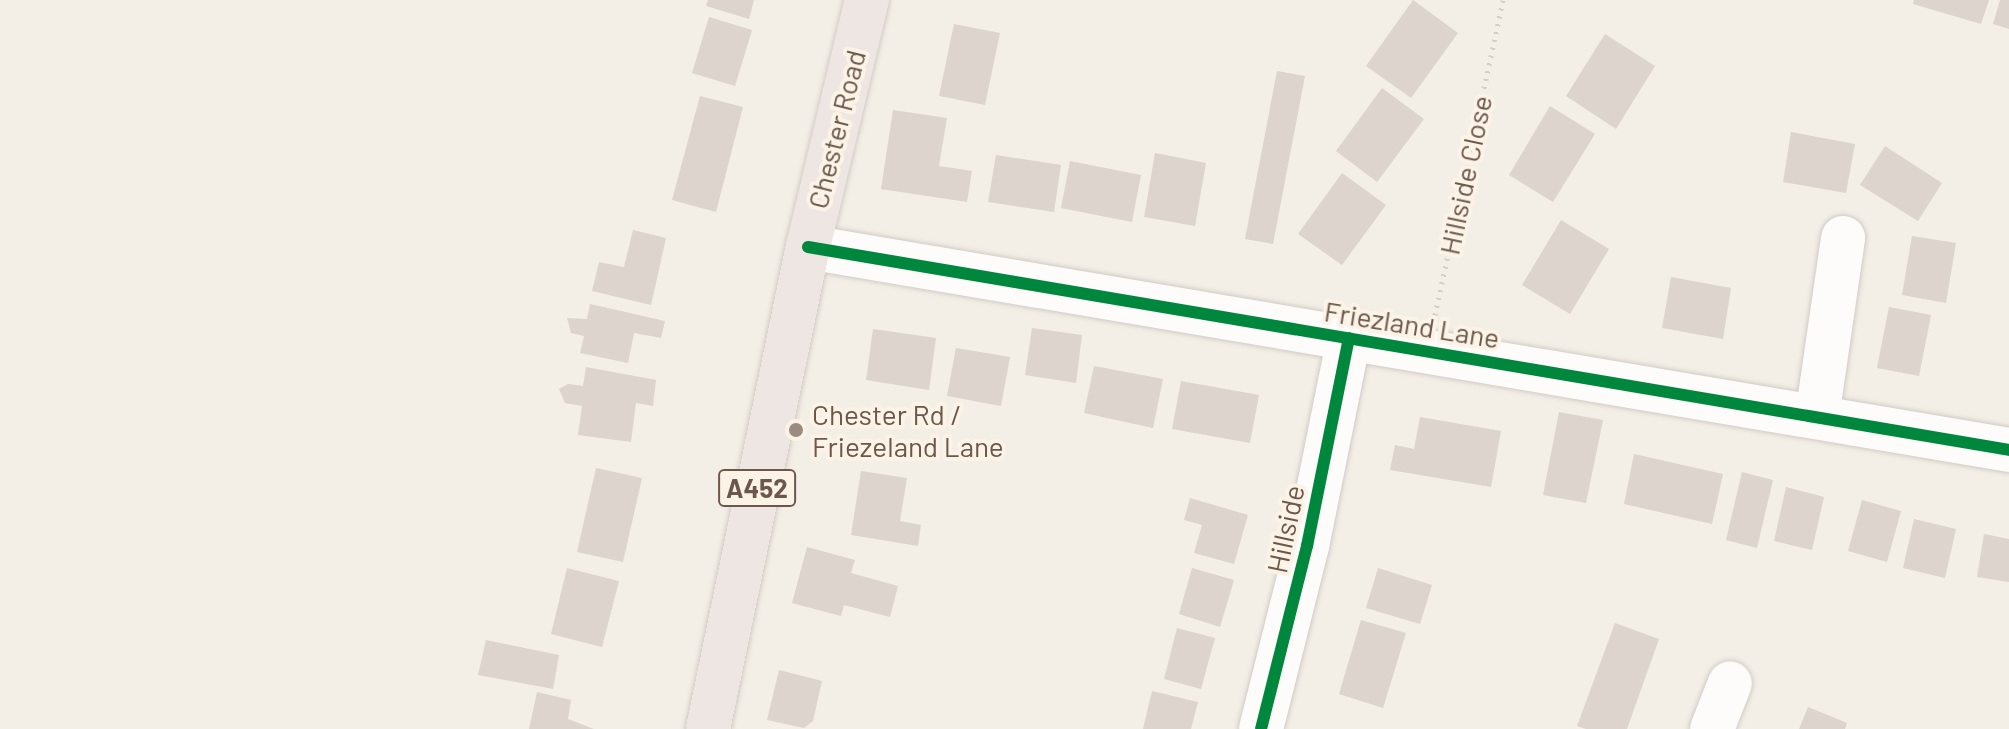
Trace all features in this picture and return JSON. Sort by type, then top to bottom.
[{"type":"highway","name":"Chester Road","points":[[708,729],[808,247],[867,0]]},
{"type":"street","points":[[1817,417],[1843,238]]},
{"type":"street","name":"Friezland Lane","points":[[808,247],[2009,450]]},
{"type":"street","name":"Hillside","points":[[1261,729],[1307,546],[1349,338]]},
{"type":"street","points":[[1712,729],[1730,683]]},
{"type":"building","points":[[708,0],[754,0],[749,19],[706,6]]},
{"type":"building","points":[[1413,0],[1458,33],[1411,98],[1366,66]]},
{"type":"building","points":[[1914,0],[1989,0],[1981,24],[1913,4]]},
{"type":"building","points":[[2000,0],[2009,0],[2009,29],[1993,24]]},
{"type":"building","points":[[709,17],[752,30],[735,86],[692,73]]},
{"type":"building","points":[[954,24],[1000,33],[985,105],[939,96]]},
{"type":"building","points":[[1605,34],[1655,66],[1616,129],[1566,96]]},
{"type":"building","points":[[1277,71],[1305,76],[1273,244],[1245,239]]},
{"type":"building","points":[[1382,88],[1424,119],[1377,182],[1336,151]]},
{"type":"building","points":[[700,96],[743,107],[716,212],[672,200]]},
{"type":"building","points":[[1550,106],[1595,134],[1553,202],[1509,175]]},
{"type":"building","points":[[893,110],[947,118],[939,166],[972,171],[967,202],[881,189]]},
{"type":"building","points":[[1791,132],[1855,144],[1846,193],[1783,182]]},
{"type":"building","points":[[1885,146],[1942,183],[1918,221],[1860,185]]},
{"type":"building","points":[[1155,153],[1206,163],[1195,226],[1144,217]]},
{"type":"building","points":[[996,155],[1061,165],[1054,212],[988,202]]},
{"type":"building","points":[[1070,161],[1141,175],[1132,222],[1061,208]]},
{"type":"building","points":[[1342,173],[1386,205],[1342,265],[1298,234]]},
{"type":"building","points":[[1561,220],[1609,249],[1570,314],[1522,285]]},
{"type":"building","points":[[633,230],[666,238],[651,305],[592,291],[599,262],[624,267]]},
{"type":"building","points":[[1912,236],[1956,243],[1946,303],[1902,295]]},
{"type":"building","points":[[1671,277],[1731,288],[1723,339],[1662,328]]},
{"type":"building","points":[[590,304],[665,321],[661,338],[634,333],[628,363],[580,353],[584,336],[571,333],[567,318],[587,319]]},
{"type":"building","points":[[1889,307],[1931,315],[1919,376],[1877,368]]},
{"type":"building","points":[[1032,328],[1082,335],[1076,383],[1025,375]]},
{"type":"building","points":[[873,329],[936,338],[929,390],[866,380]]},
{"type":"building","points":[[956,348],[1010,357],[1001,406],[947,396]]},
{"type":"building","points":[[1094,366],[1163,379],[1153,428],[1084,413]]},
{"type":"building","points":[[586,367],[656,380],[653,406],[636,403],[631,442],[578,435],[582,406],[565,403],[559,389],[568,384],[583,386]]},
{"type":"building","points":[[1181,381],[1259,395],[1250,443],[1172,429]]},
{"type":"building","points":[[1559,412],[1603,420],[1586,503],[1543,495]]},
{"type":"building","points":[[1420,417],[1501,431],[1491,487],[1390,470],[1395,445],[1414,449]]},
{"type":"building","points":[[1634,454],[1723,474],[1712,524],[1624,504]]},
{"type":"building","points":[[596,468],[642,478],[623,562],[577,552]]},
{"type":"building","points":[[861,471],[907,478],[900,521],[921,525],[918,546],[851,535]]},
{"type":"building","points":[[1742,472],[1773,480],[1757,548],[1726,540]]},
{"type":"building","points":[[1786,487],[1824,497],[1812,550],[1774,541]]},
{"type":"building","points":[[1190,498],[1248,515],[1234,564],[1194,553],[1202,525],[1184,520]]},
{"type":"building","points":[[1862,500],[1901,511],[1887,562],[1848,551]]},
{"type":"building","points":[[1914,519],[1956,529],[1945,578],[1903,568]]},
{"type":"building","points":[[1984,534],[2009,539],[2009,582],[1977,577]]},
{"type":"building","points":[[807,547],[855,560],[851,573],[898,586],[890,617],[844,605],[841,616],[792,603]]},
{"type":"building","points":[[567,568],[619,581],[602,647],[551,634]]},
{"type":"building","points":[[1192,568],[1234,580],[1220,627],[1179,614]]},
{"type":"building","points":[[1378,568],[1432,585],[1420,624],[1366,608]]},
{"type":"building","points":[[1361,620],[1406,633],[1383,708],[1339,694]]},
{"type":"building","points":[[1615,623],[1659,639],[1627,729],[1586,729],[1577,726]]},
{"type":"building","points":[[1177,628],[1215,638],[1201,689],[1164,679]]},
{"type":"building","points":[[486,640],[559,655],[553,689],[478,675]]},
{"type":"building","points":[[779,670],[822,681],[813,721],[804,728],[767,720]]},
{"type":"building","points":[[1152,691],[1198,702],[1191,729],[1143,729]]},
{"type":"building","points":[[537,692],[571,700],[568,719],[594,729],[529,729]]},
{"type":"building","points":[[1808,707],[1847,723],[1845,729],[1799,729]]},
{"type":"cycle path","points":[[808,247],[2009,450]]},
{"type":"cycle path","points":[[1261,729],[1307,546],[1349,338]]},
{"type":"place","name":"Chester Rd / Friezeland Lane","points":[[796,430]]}]
